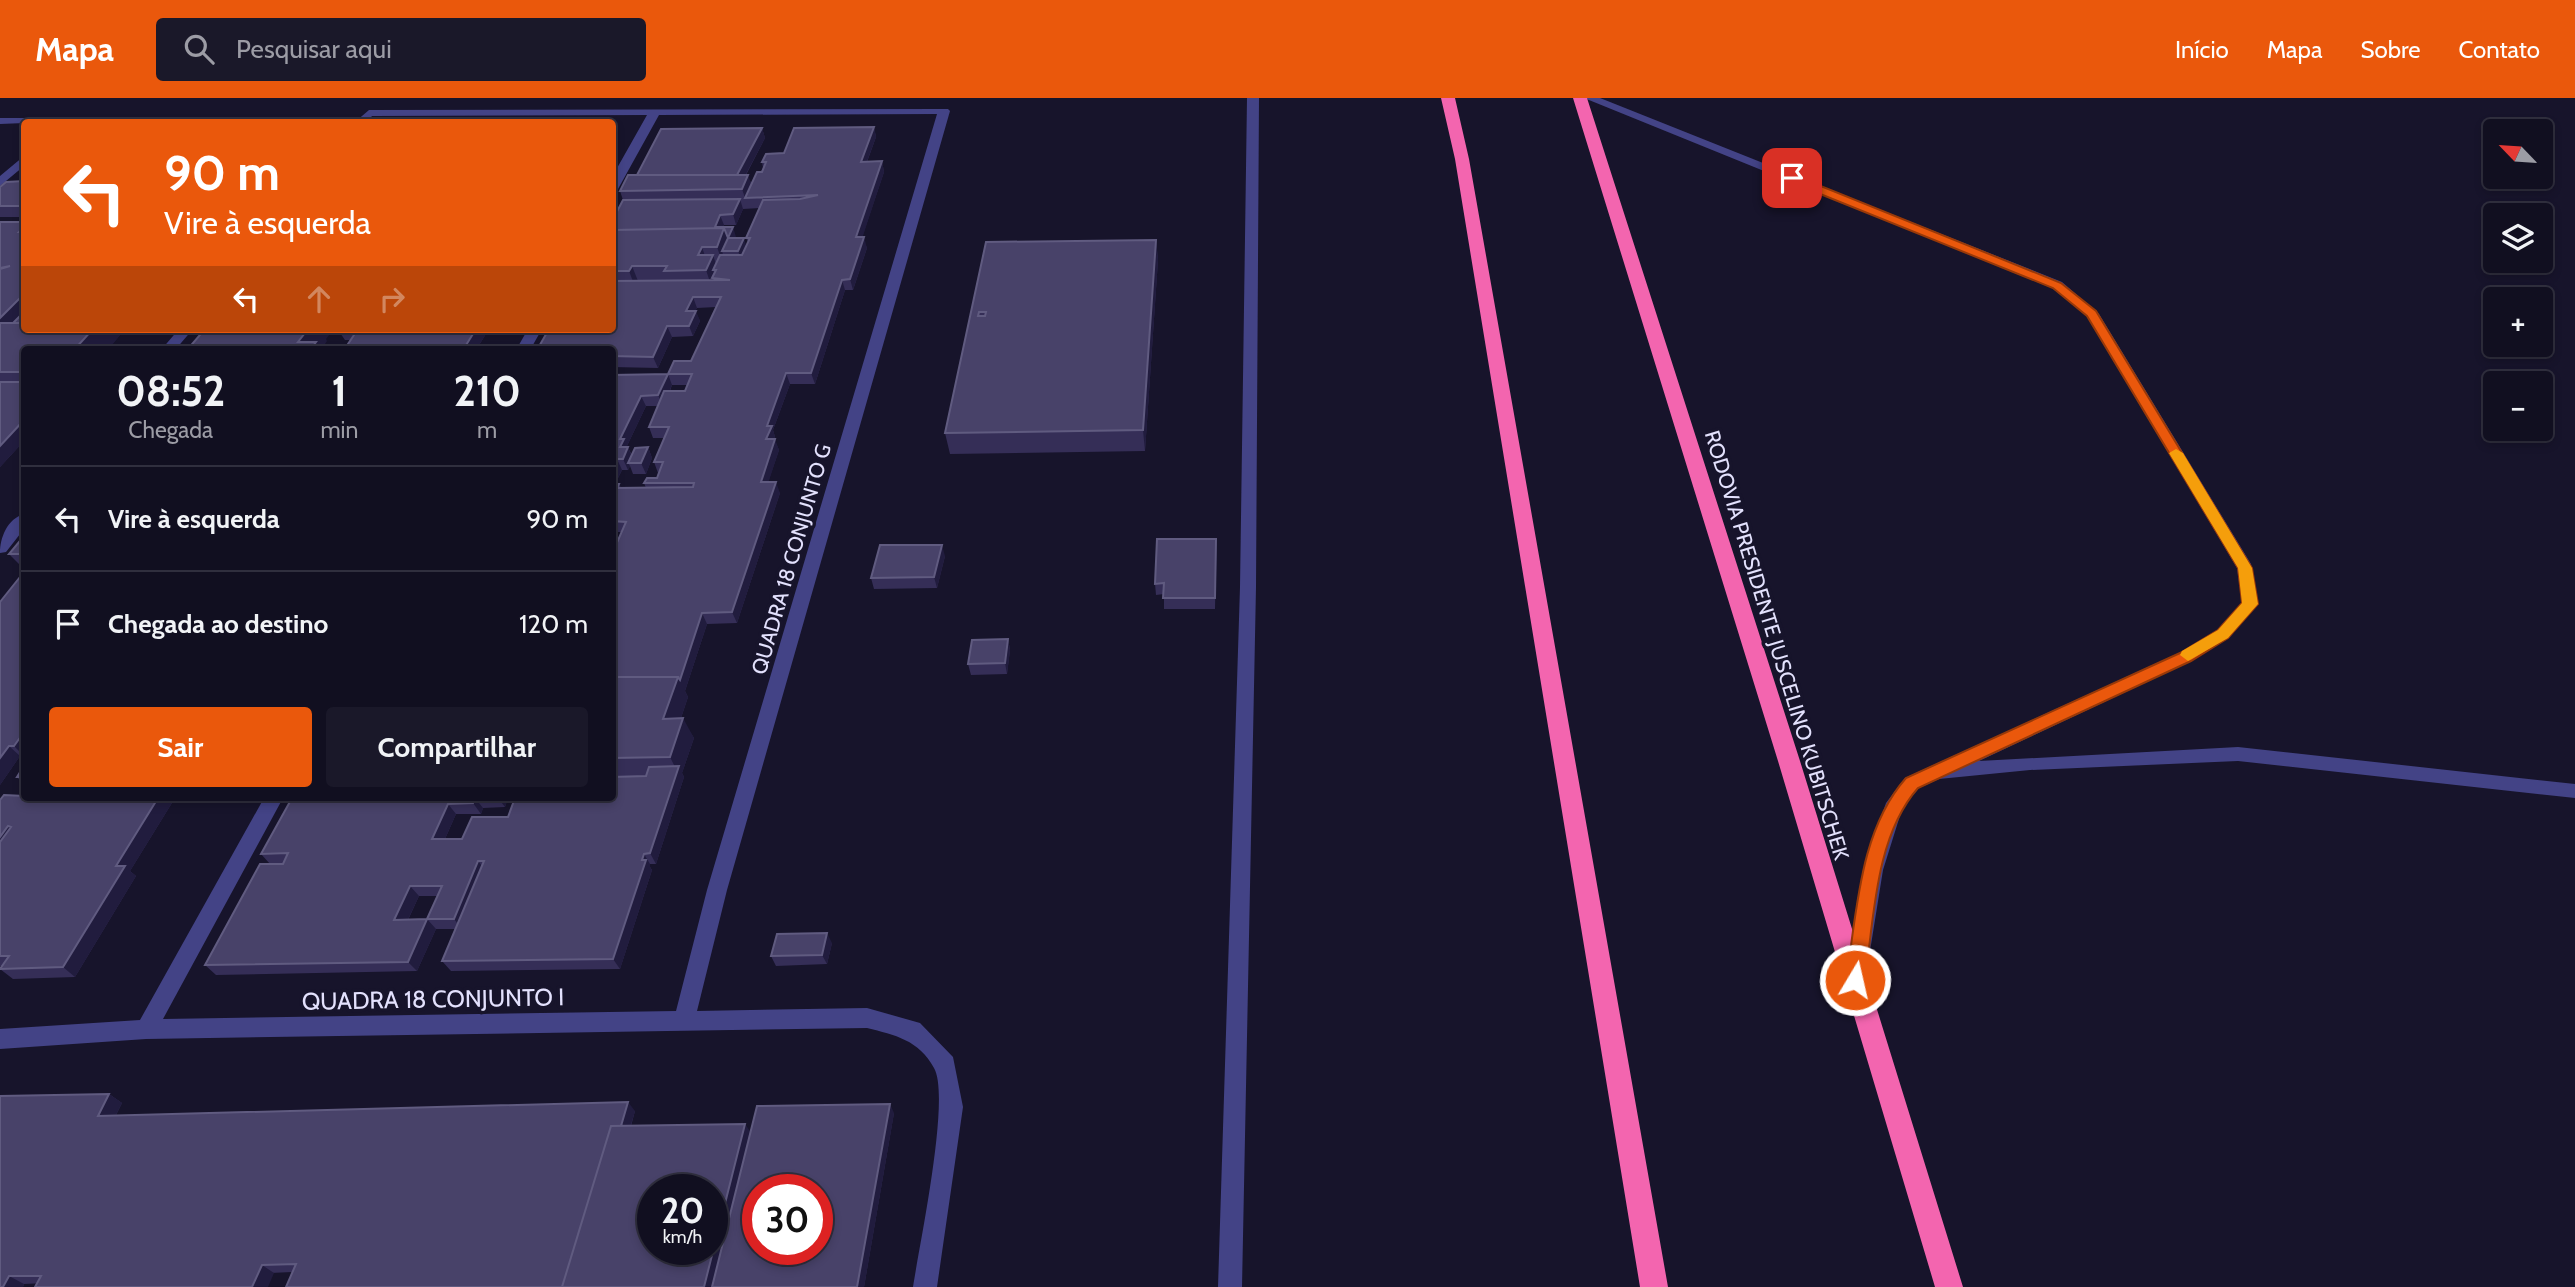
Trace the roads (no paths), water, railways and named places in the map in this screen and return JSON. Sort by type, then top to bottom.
[{"type":"highway","points":[[1448,98],[1464,173],[1654,1287]]},
{"type":"highway","name":"RODOVIA PRESIDENTE JUSCELINO KUBITSCHEK","points":[[1580,98],[1950,1287]]},
{"type":"street","points":[[1230,1287],[1248,587],[1253,98]]},
{"type":"street","points":[[1590,98],[2057,285],[2092,314],[2245,568],[2250,604],[2223,634],[2185,657],[1912,783],[1895,803],[1872,870],[1855,980]]},
{"type":"street","name":"QUADRA 18 CONJUNTO G","points":[[655,112],[944,111],[717,890],[684,1020]]},
{"type":"street","points":[[365,118],[655,112]]},
{"type":"street","points":[[616,182],[655,112]]},
{"type":"street","points":[[0,121],[21,121]]},
{"type":"street","points":[[0,182],[21,163]]},
{"type":"street","points":[[0,548],[21,523]]},
{"type":"street","points":[[1937,772],[2030,763],[2238,754],[2575,791]]},
{"type":"street","points":[[146,1029],[272,801]]},
{"type":"street","name":"QUADRA 18 CONJUNTO I","points":[[0,1039],[146,1029],[867,1018],[913,1030],[945,1065],[952,1107],[925,1287]]}]
